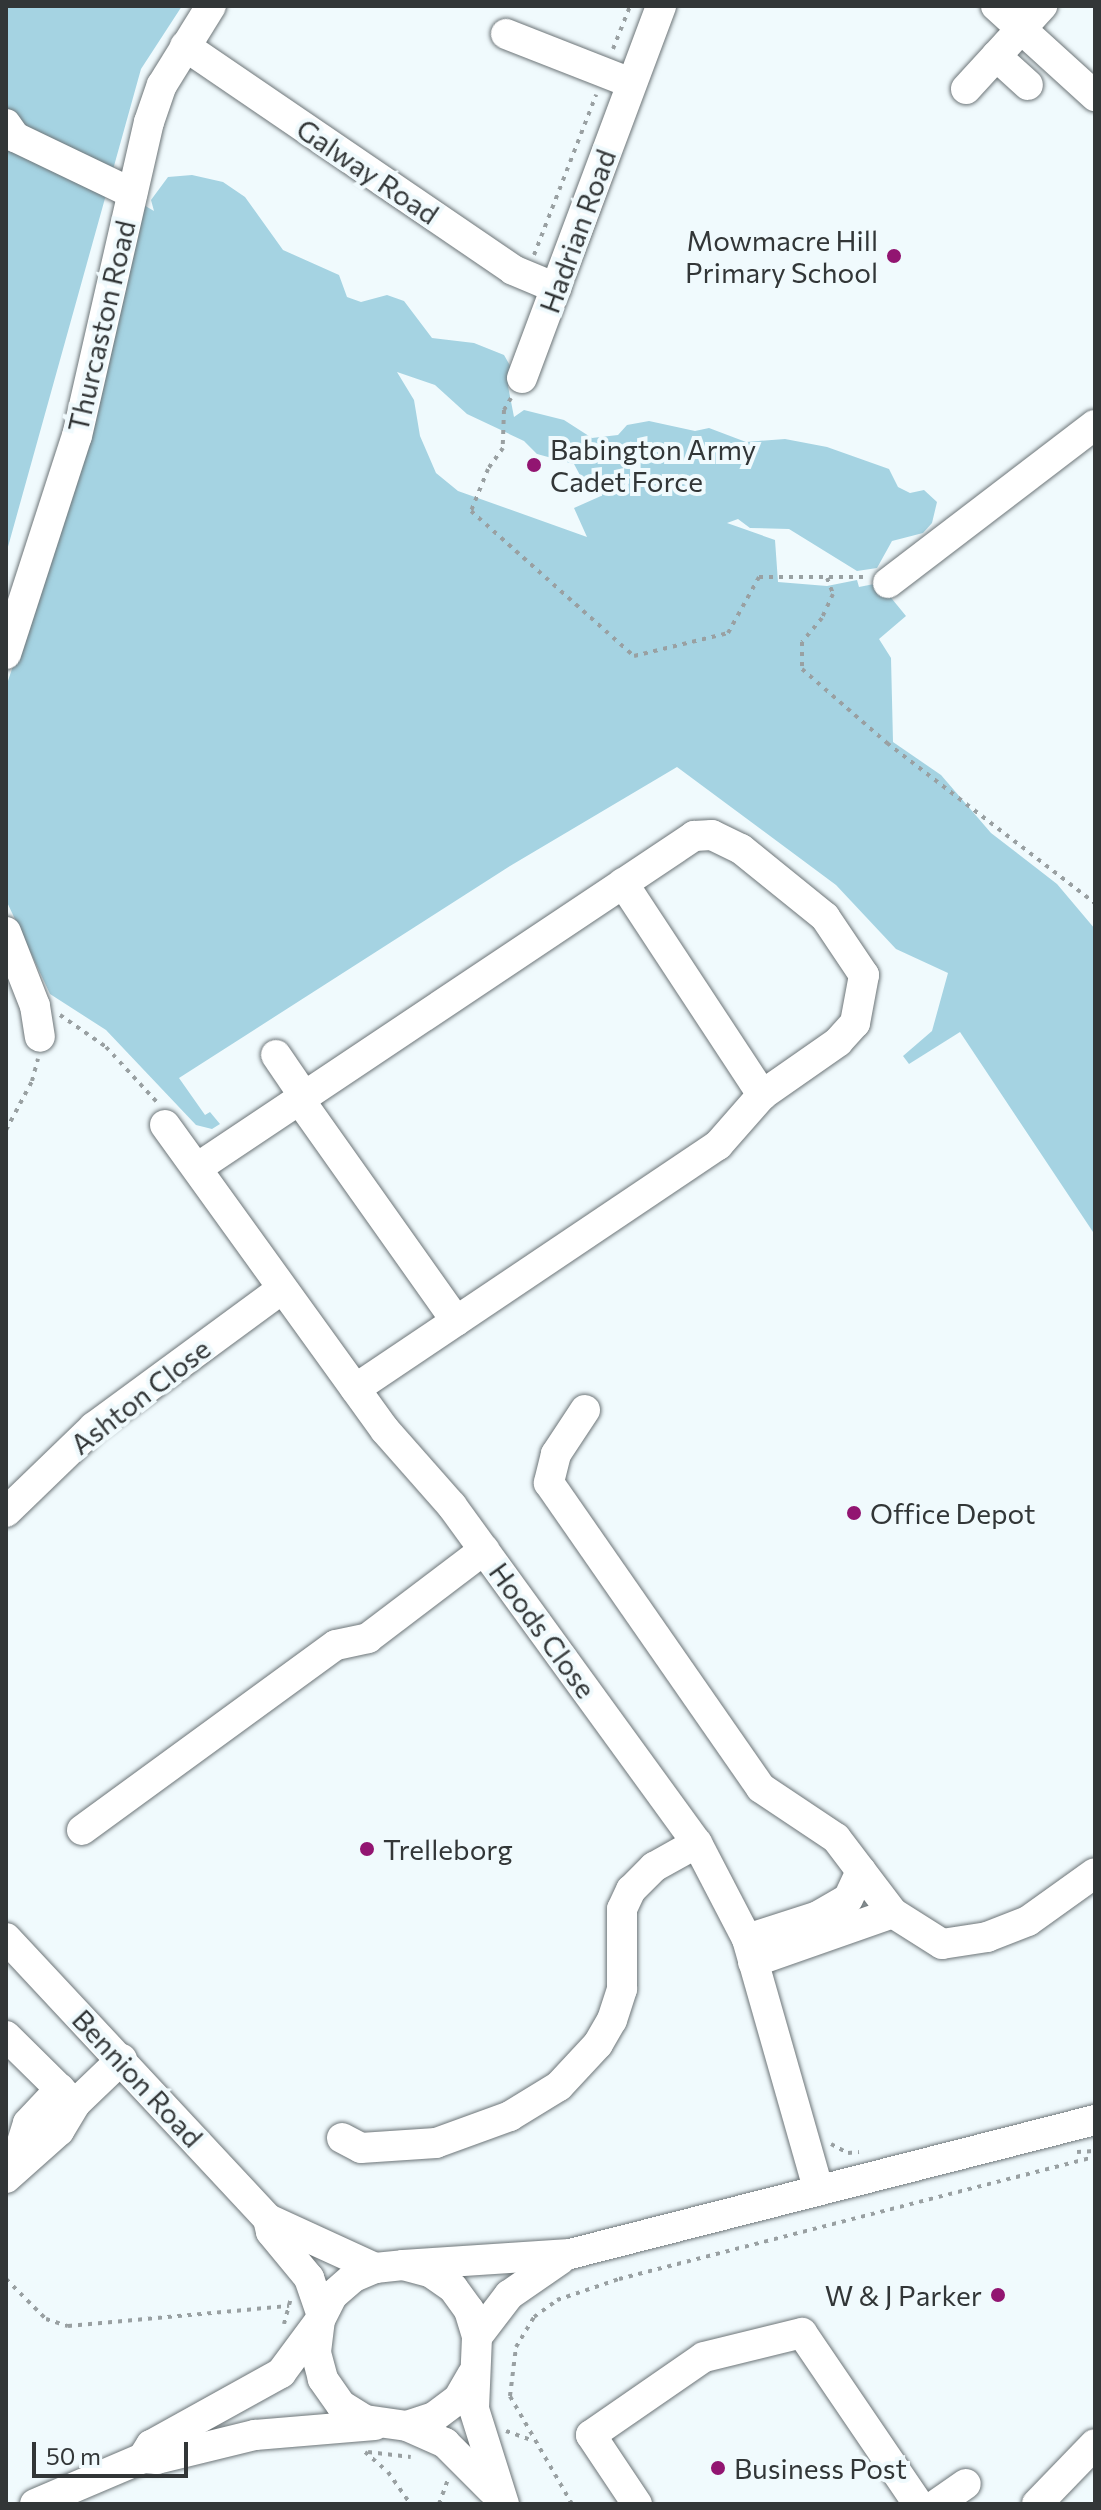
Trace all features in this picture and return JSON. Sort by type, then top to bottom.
[{"type":"street","name":"Thurcaston Road","points":[[6,654],[77,436],[149,122],[185,46],[211,6]]},
{"type":"street","name":"Hadrian Road","points":[[522,378],[556,288],[618,78],[661,6]]},
{"type":"street","points":[[996,6],[1095,96]]},
{"type":"street","points":[[966,89],[1042,6]]},
{"type":"street","points":[[506,34],[618,78]]},
{"type":"street","name":"Galway Road","points":[[185,46],[526,275],[556,288]]},
{"type":"street","points":[[996,56],[1028,85]]},
{"type":"street","points":[[6,124],[15,137],[132,193]]},
{"type":"street","points":[[888,583],[1095,425]]},
{"type":"street","points":[[197,1168],[694,836],[712,835],[741,849],[825,917],[864,975],[855,1023],[838,1042],[762,1095],[718,1145],[355,1389]]},
{"type":"street","points":[[623,883],[762,1095]]},
{"type":"street","points":[[6,932],[35,1006],[40,1037]]},
{"type":"street","points":[[276,1055],[302,1098],[456,1321]]},
{"type":"street","name":"Hoods Close","points":[[165,1125],[355,1389],[484,1550],[697,1843],[747,1942],[818,2189]]},
{"type":"street","name":"Ashton Close","points":[[6,1512],[94,1427],[282,1289]]},
{"type":"street","points":[[585,1410],[556,1454],[549,1483],[761,1788],[836,1838],[893,1913],[942,1944],[987,1937],[1028,1921],[1095,1873]]},
{"type":"street","points":[[82,1830],[336,1645],[368,1638],[484,1550]]},
{"type":"street","points":[[342,2138],[361,2148],[436,2143],[510,2116],[559,2086],[598,2044],[612,2020],[622,1989],[622,1909],[631,1890],[654,1867],[697,1843]]},
{"type":"street","points":[[747,1942],[861,1871]]},
{"type":"street","points":[[747,1942],[893,1913]]},
{"type":"street","name":"Bennion Road","points":[[6,1938],[268,2219],[389,2266]]},
{"type":"street","points":[[6,2036],[68,2097],[71,2118],[9,2174]]},
{"type":"street","points":[[68,2097],[122,2059]]},
{"type":"street","points":[[143,2458],[151,2445],[281,2373],[321,2318],[333,2295],[354,2277],[389,2266],[570,2254],[1095,2120]]},
{"type":"street","name":"Bennion Road","points":[[268,2219],[271,2232],[309,2278],[321,2318]]},
{"type":"street","points":[[477,2337],[509,2295],[570,2254]]},
{"type":"street","points":[[389,2266],[430,2272],[453,2288],[469,2310],[477,2337],[472,2375],[484,2452],[504,2504]]},
{"type":"street","points":[[321,2318],[316,2352],[323,2379],[341,2405],[385,2434]]},
{"type":"street","points":[[637,2504],[591,2435],[704,2357],[802,2333],[918,2504]]},
{"type":"street","points":[[385,2434],[434,2417],[458,2399],[472,2375]]},
{"type":"street","points":[[35,2504],[143,2458],[157,2459],[255,2435],[385,2434],[445,2443],[504,2504]]},
{"type":"street","points":[[1037,2504],[1095,2444]]},
{"type":"street","points":[[937,2504],[966,2484]]},
{"type":"path","points":[[526,275],[618,78],[630,6]]},
{"type":"path","points":[[522,378],[504,410],[503,448],[488,469],[471,511],[634,656],[728,633],[759,577],[879,576],[888,583]]},
{"type":"path","points":[[827,578],[833,594],[822,618],[802,642],[802,669],[887,743],[1095,903]]},
{"type":"path","points":[[35,1006],[54,1011],[106,1047],[162,1109],[165,1125]]},
{"type":"path","points":[[6,1130],[32,1081],[40,1037]]},
{"type":"path","points":[[825,2141],[848,2153],[862,2152]]},
{"type":"path","points":[[1067,2153],[1095,2154]]},
{"type":"path","points":[[572,2504],[511,2405],[510,2366],[534,2317],[557,2300],[619,2279],[938,2199],[1095,2154]]},
{"type":"path","points":[[933,2183],[938,2199]]},
{"type":"path","points":[[6,2279],[46,2319],[68,2326],[289,2306]]},
{"type":"path","points":[[492,2427],[531,2440]]},
{"type":"path","points":[[355,2453],[385,2434]]},
{"type":"path","points":[[385,2434],[425,2461]]},
{"type":"path","points":[[385,2434],[410,2504]]},
{"type":"shaded area","points":[[6,6],[182,6],[141,69],[6,554]]},
{"type":"shaded area","points":[[192,175],[223,182],[245,197],[283,250],[339,275],[347,297],[361,302],[387,295],[404,301],[432,338],[474,343],[504,355],[512,369],[508,386],[514,417],[524,410],[564,420],[592,438],[618,435],[627,425],[649,421],[695,431],[709,428],[746,442],[785,439],[827,447],[889,469],[898,487],[910,493],[924,490],[937,502],[932,523],[923,533],[892,541],[877,568],[857,571],[789,529],[750,528],[738,519],[727,523],[775,540],[778,582],[827,586],[857,580],[859,587],[879,583],[906,616],[879,639],[891,658],[893,742],[941,775],[991,833],[1057,884],[1095,929],[1095,1235],[960,1032],[909,1064],[903,1056],[932,1031],[948,973],[896,949],[836,885],[677,767],[510,866],[179,1078],[205,1115],[210,1112],[220,1124],[212,1129],[196,1125],[106,1030],[50,994],[6,900],[6,687],[90,433],[142,204],[154,211],[151,200],[168,177]],"holes":[[[397,372],[435,385],[467,414],[524,441],[537,454],[574,464],[589,492],[601,496],[574,508],[587,537],[458,491],[436,473],[420,436],[414,400]]]},
{"type":"place","name":"Mowmacre Hill Primary School","points":[[894,256]]},
{"type":"place","name":"Babington Army Cadet Force","points":[[534,465]]},
{"type":"place","name":"Office Depot","points":[[854,1513]]},
{"type":"place","name":"Trelleborg","points":[[367,1849]]},
{"type":"place","name":"W & J Parker","points":[[998,2295]]},
{"type":"place","name":"Business Post","points":[[718,2468]]}]
